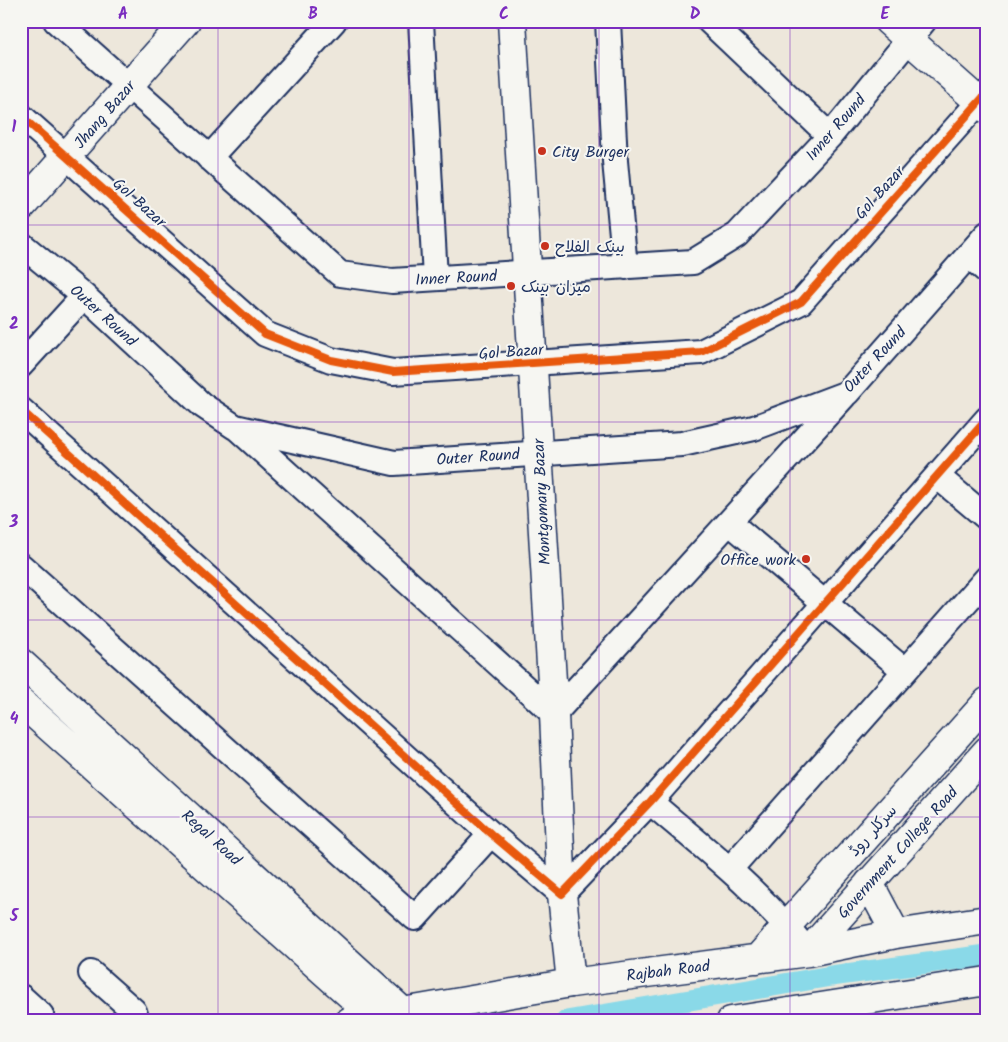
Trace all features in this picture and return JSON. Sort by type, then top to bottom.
[{"type":"street","name":"Inner Round","points":[[56,21],[340,274],[392,281],[693,262],[737,235],[830,136],[917,30]]},
{"type":"street","name":"Jhang Bazar","points":[[21,208],[186,21]]},
{"type":"street","points":[[209,158],[334,21]]},
{"type":"street","points":[[421,21],[435,278]]},
{"type":"street","name":"Montgomary Bazar","points":[[512,21],[554,714],[562,894],[571,983]]},
{"type":"street","points":[[608,21],[615,161],[625,267]]},
{"type":"street","points":[[710,21],[830,136]]},
{"type":"street","points":[[888,21],[917,30],[984,101]]},
{"type":"street","name":"Gol Bazar","points":[[21,116],[68,155],[265,334],[331,360],[393,372],[701,352],[801,302],[984,101]]},
{"type":"street","name":"Outer Round","points":[[21,244],[84,296],[202,405],[235,427],[394,463],[682,444],[754,428],[847,393],[987,234]]},
{"type":"street","points":[[968,255],[987,271]]},
{"type":"street","points":[[21,365],[84,296]]},
{"type":"street","points":[[235,427],[554,714],[847,393]]},
{"type":"street","points":[[21,410],[491,834],[562,894],[650,802],[987,419]]},
{"type":"street","points":[[937,476],[987,518]]},
{"type":"street","points":[[729,522],[905,671]]},
{"type":"street","points":[[21,566],[415,918],[491,834]]},
{"type":"street","points":[[730,869],[987,578]]},
{"type":"street","name":"Regal Road","points":[[21,663],[402,1011]]},
{"type":"street","name":"Regal Road","points":[[21,702],[363,1019]]},
{"type":"street","name":"سرکلر روڈ","points":[[757,959],[987,702]]},
{"type":"street","name":"Government College Road","points":[[808,952],[987,751]]},
{"type":"street","points":[[650,802],[730,869],[787,925],[808,952]]},
{"type":"street","points":[[869,883],[896,934]]},
{"type":"street","name":"Rajbah Road","points":[[363,1019],[571,983],[808,952],[896,934],[987,920]]},
{"type":"street","points":[[91,973],[134,1011],[137,1021]]},
{"type":"street","points":[[731,1021],[987,981]]},
{"type":"street","points":[[21,997],[41,1015],[42,1021]]},
{"type":"waterway","points":[[566,1021],[831,976],[987,955]]},
{"type":"cycle path","points":[[21,116],[265,334],[331,360],[393,372],[701,352],[801,302],[987,93]]},
{"type":"cycle path","points":[[21,410],[491,834],[562,894],[650,802],[987,419]]},
{"type":"place","name":"City Burger","points":[[542,151]]},
{"type":"place","name":"بینک الفلاح","points":[[545,246]]},
{"type":"place","name":"میزان بینک","points":[[511,286]]},
{"type":"place","name":"Office work","points":[[806,559]]}]
